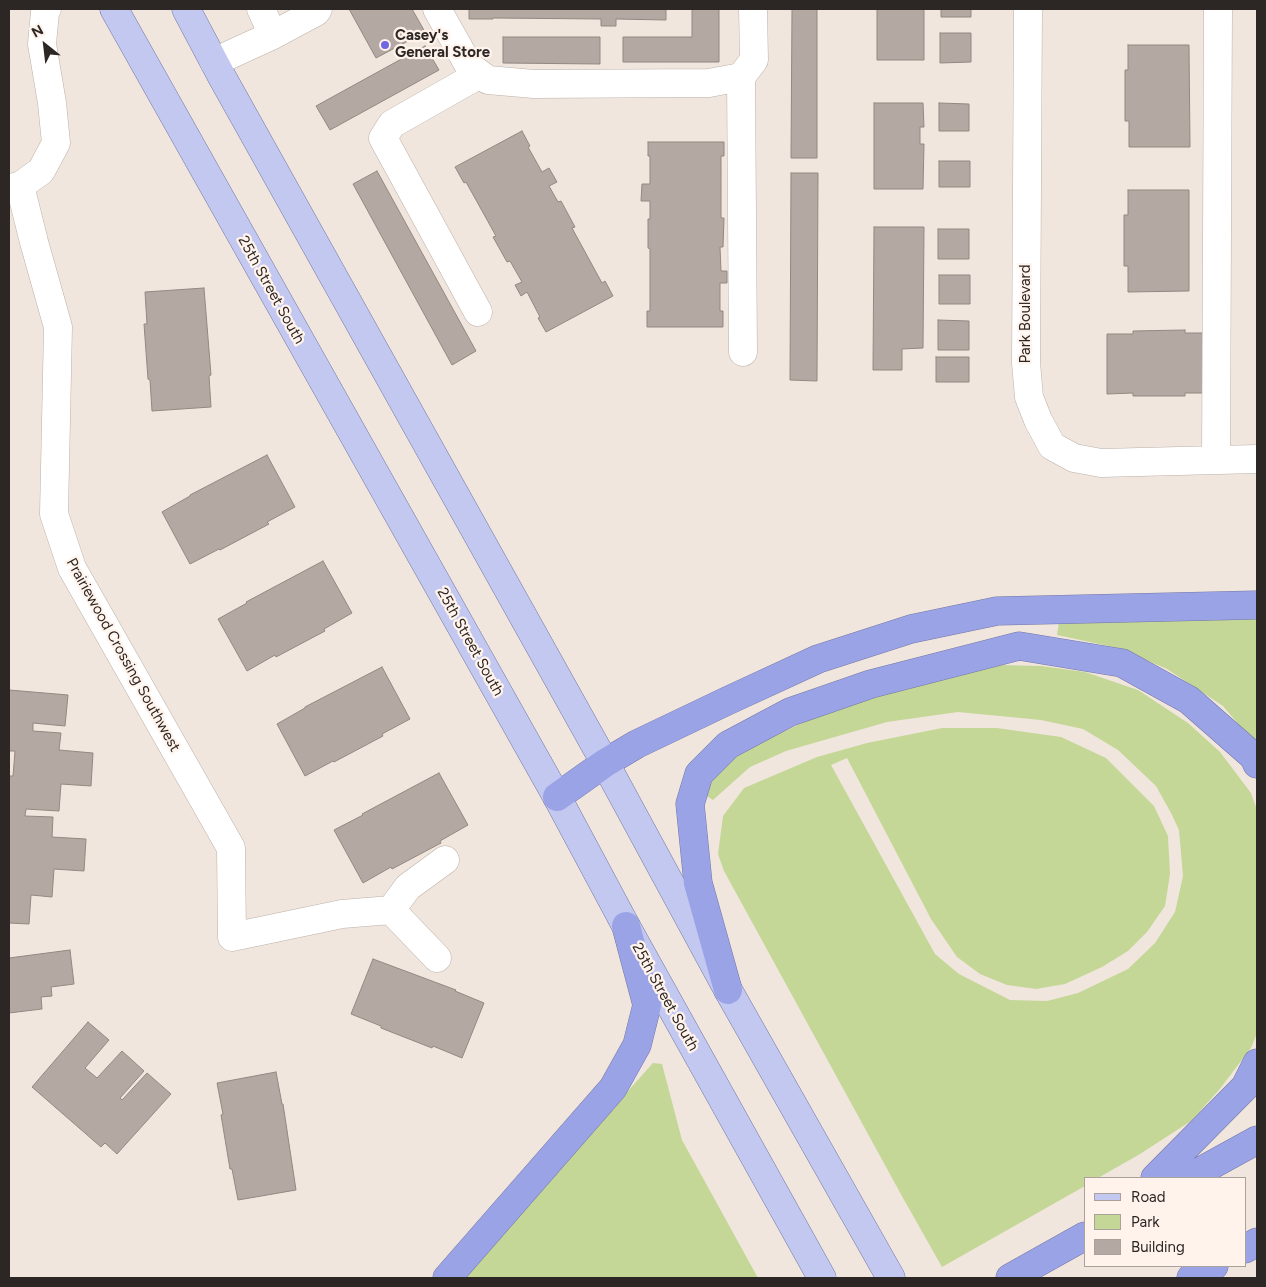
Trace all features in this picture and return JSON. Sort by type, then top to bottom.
[{"type":"highway","points":[[557,797],[605,763],[637,744],[818,659],[911,629],[997,611],[1257,605]]},
{"type":"highway","points":[[728,990],[698,882],[690,804],[699,774],[728,745],[790,712],[871,684],[1019,646],[1122,663],[1189,700],[1254,757],[1257,764]]},
{"type":"highway","points":[[447,1278],[613,1088],[637,1045],[648,1005],[626,926]]},
{"type":"highway","points":[[1156,1177],[1245,1087],[1257,1063]]},
{"type":"highway","points":[[1190,1177],[1257,1140]]},
{"type":"highway","points":[[1010,1278],[1084,1237]]},
{"type":"highway","points":[[1246,1248],[1257,1242]]},
{"type":"highway","points":[[1191,1278],[1212,1267]]},
{"type":"main road","name":"25th Street South","points":[[114,9],[557,797],[626,926],[819,1273]]},
{"type":"main road","points":[[186,9],[605,763],[728,990],[891,1278]]},
{"type":"street","points":[[14,187],[41,172],[56,143],[52,103],[42,44],[45,12],[47,9]]},
{"type":"street","points":[[261,9],[273,35]]},
{"type":"street","points":[[436,9],[469,66],[488,80],[534,84],[709,84],[741,77]]},
{"type":"street","points":[[743,352],[741,77],[754,60],[753,9]]},
{"type":"street","name":"Park Boulevard","points":[[1028,9],[1026,363],[1029,398],[1038,420],[1052,446],[1074,458],[1101,464],[1257,459]]},
{"type":"street","points":[[1216,460],[1218,9]]},
{"type":"street","points":[[214,62],[273,35],[307,12]]},
{"type":"street","points":[[478,312],[383,138],[392,124],[480,74]]},
{"type":"street","name":"Prairiewood Crossing Southwest","points":[[14,187],[34,242],[58,327],[54,514],[72,568],[230,848],[232,937],[342,914],[391,910]]},
{"type":"street","points":[[436,958],[391,910],[408,887],[445,860]]},
{"type":"green space","points":[[1257,619],[1257,746],[1223,706],[1167,669],[1118,648],[1057,635],[1059,622]]},
{"type":"green space","points":[[1000,665],[1041,666],[1085,672],[1138,690],[1188,723],[1220,752],[1251,793],[1257,810],[1257,1033],[1251,1048],[1219,1090],[1191,1121],[1100,1177],[1084,1177],[1084,1187],[942,1267],[724,871],[718,854],[723,816],[744,788],[817,757],[867,743],[942,728],[997,728],[1061,737],[1106,758],[1154,806],[1168,836],[1170,874],[1165,906],[1147,932],[1128,951],[1102,967],[1065,984],[1036,989],[1007,985],[980,974],[957,957],[931,919],[847,758],[831,765],[935,954],[959,974],[1010,1000],[1047,1001],[1078,993],[1128,969],[1155,943],[1175,912],[1183,876],[1179,830],[1156,786],[1118,750],[1083,729],[1041,720],[958,712],[887,722],[786,751],[750,767],[713,800],[705,795],[714,778],[730,760],[756,745],[829,710],[934,678]]},
{"type":"green space","points":[[653,1063],[662,1064],[682,1140],[758,1278],[461,1278]]},
{"type":"building","name":"Casey's General Store","points":[[349,9],[412,9],[425,32],[376,58]]},
{"type":"building","points":[[469,9],[666,9],[666,20],[616,19],[616,26],[601,26],[601,19],[469,19]]},
{"type":"building","points":[[692,9],[719,9],[719,62],[623,62],[623,37],[692,37]]},
{"type":"building","points":[[792,9],[817,9],[817,158],[791,158]]},
{"type":"building","points":[[877,9],[924,9],[924,60],[877,60]]},
{"type":"building","points":[[941,9],[971,9],[971,17],[941,17]]},
{"type":"building","points":[[940,33],[971,33],[971,62],[940,63]]},
{"type":"building","points":[[503,37],[600,37],[600,64],[503,63]]},
{"type":"building","points":[[1128,45],[1189,45],[1190,147],[1129,147],[1129,121],[1125,121],[1125,70],[1128,70]]},
{"type":"building","points":[[425,46],[439,70],[330,130],[316,106]]},
{"type":"building","points":[[874,103],[923,103],[924,127],[920,127],[920,144],[924,144],[923,189],[874,189]]},
{"type":"building","points":[[939,103],[969,104],[969,131],[939,131]]},
{"type":"building","points":[[522,131],[530,146],[528,147],[542,172],[549,168],[557,182],[549,186],[558,202],[561,201],[575,227],[572,228],[602,283],[605,281],[613,296],[546,332],[527,292],[521,296],[515,285],[522,282],[510,261],[507,262],[493,237],[496,236],[466,182],[464,183],[455,167]]},
{"type":"building","points":[[648,142],[724,142],[724,156],[721,156],[721,218],[724,218],[723,247],[720,247],[721,271],[727,271],[727,283],[720,283],[720,311],[723,311],[723,327],[647,327],[647,311],[650,311],[648,219],[650,219],[650,201],[641,201],[642,184],[650,184]]},
{"type":"building","points":[[939,161],[970,161],[970,187],[939,187]]},
{"type":"building","points":[[377,171],[476,351],[452,365],[353,184]]},
{"type":"building","points":[[791,173],[818,173],[817,381],[790,380]]},
{"type":"building","points":[[1128,190],[1189,190],[1189,291],[1128,292],[1128,266],[1124,266],[1124,215],[1128,215]]},
{"type":"building","points":[[874,227],[924,227],[923,348],[902,349],[902,370],[873,370]]},
{"type":"building","points":[[938,229],[969,229],[969,259],[938,259]]},
{"type":"building","points":[[939,275],[970,275],[970,304],[939,304]]},
{"type":"building","points":[[204,288],[211,375],[209,376],[211,407],[152,411],[144,324],[147,324],[145,292]]},
{"type":"building","points":[[938,320],[969,321],[969,350],[938,350]]},
{"type":"building","points":[[1185,330],[1185,333],[1209,333],[1209,393],[1185,393],[1185,396],[1133,396],[1133,393],[1107,394],[1107,334],[1133,334],[1133,331]]},
{"type":"building","points":[[936,357],[969,357],[969,382],[936,382]]},
{"type":"building","points":[[267,455],[295,507],[267,522],[269,524],[190,564],[162,512],[190,495]]},
{"type":"building","points":[[323,561],[352,613],[324,629],[325,631],[247,671],[218,619]]},
{"type":"building","points":[[382,667],[410,719],[382,734],[383,736],[305,776],[277,724],[305,707]]},
{"type":"building","points":[[9,690],[68,695],[65,726],[33,723],[33,731],[61,733],[59,750],[93,753],[91,786],[61,784],[59,811],[26,809],[25,816],[53,817],[52,837],[86,839],[84,871],[54,869],[52,897],[31,895],[29,924],[9,923],[9,776],[13,776],[15,751],[9,751]]},
{"type":"building","points":[[439,773],[468,825],[440,841],[441,843],[363,883],[334,830]]},
{"type":"building","points":[[70,950],[74,984],[51,987],[52,996],[41,997],[42,1009],[9,1013],[9,958]]},
{"type":"building","points":[[373,959],[456,990],[484,1003],[462,1058],[381,1028],[381,1026],[351,1014]]},
{"type":"building","points":[[88,1022],[109,1040],[85,1068],[97,1078],[122,1051],[144,1071],[120,1098],[122,1100],[147,1073],[171,1094],[117,1154],[105,1143],[101,1147],[32,1087]]},
{"type":"building","points":[[276,1072],[283,1104],[296,1190],[238,1200],[232,1169],[230,1169],[217,1083]]},
{"type":"place","name":"Casey's General Store","points":[[385,45]]}]
